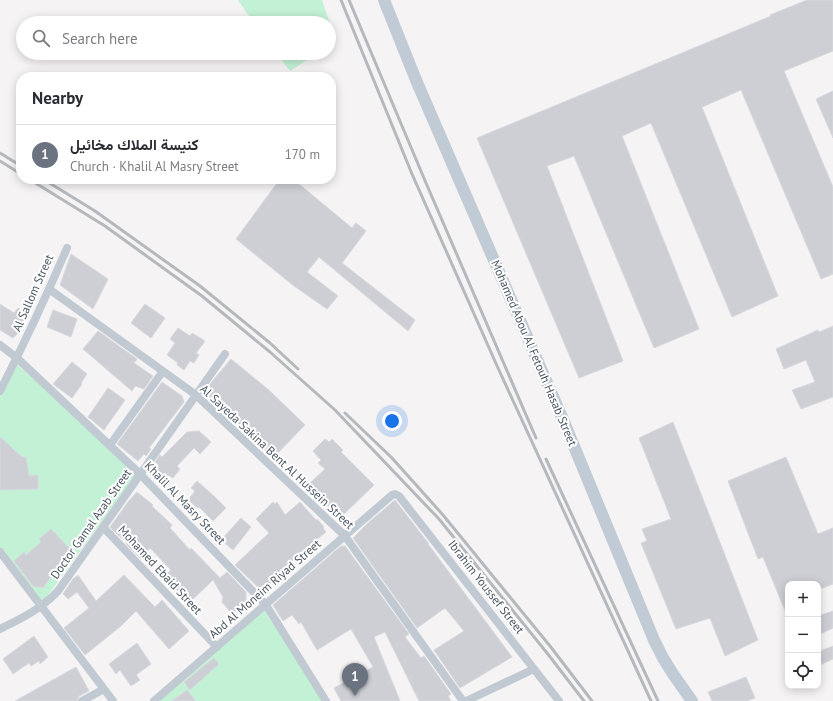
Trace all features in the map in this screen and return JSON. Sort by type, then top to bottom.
[{"type":"street","name":"Mohamed Abou Al Fetouh Hasab Street","points":[[384,0],[416,80],[564,422],[654,640],[662,658],[692,701]]},
{"type":"street","name":"Al Sallom Street","points":[[0,391],[17,358],[67,248]]},
{"type":"street","name":"Al Sayeda Sakina Bent Al Hussein Street","points":[[49,289],[196,395],[345,536],[464,701]]},
{"type":"street","name":"Khalil Al Masry Street","points":[[0,344],[17,358],[140,474],[266,605],[326,701]]},
{"type":"street","name":"Doctor Gamal Azab Street","points":[[0,629],[41,607],[58,591],[225,354]]},
{"type":"street","points":[[110,445],[163,371]]},
{"type":"street","name":"Ibrahim Youssef Street","points":[[392,495],[395,494],[399,496],[559,701]]},
{"type":"street","name":"Abd Al Moneim Riyad Street","points":[[154,701],[392,495]]},
{"type":"street","name":"Mohamed Ebaid Street","points":[[103,527],[217,647]]},
{"type":"street","points":[[0,552],[113,701]]},
{"type":"street","points":[[464,701],[534,669]]},
{"type":"street","points":[[82,701],[104,689]]},
{"type":"green space","points":[[238,0],[322,0],[327,16],[249,16]]},
{"type":"green space","points":[[281,60],[307,60],[290,71]]},
{"type":"green space","points":[[12,360],[138,472],[40,606],[0,554],[0,383]]},
{"type":"green space","points":[[264,607],[268,616],[324,701],[151,701]]},
{"type":"building","points":[[807,0],[833,0],[833,51],[784,71],[833,187],[833,274],[821,279],[741,90],[702,107],[778,296],[732,317],[651,123],[622,136],[699,329],[654,348],[574,156],[547,166],[623,361],[579,378],[477,138]]},
{"type":"building","points":[[833,91],[833,138],[816,99]]},
{"type":"building","points":[[276,184],[299,184],[352,228],[356,223],[366,231],[342,263],[415,320],[408,331],[319,257],[307,272],[338,296],[327,309],[294,286],[236,239]]},
{"type":"building","points":[[71,254],[108,279],[93,309],[60,285]]},
{"type":"building","points":[[0,304],[14,313],[18,308],[27,315],[20,331],[13,338],[0,330]]},
{"type":"building","points":[[145,304],[165,318],[151,338],[131,323]]},
{"type":"building","points":[[53,310],[77,319],[71,337],[47,327]]},
{"type":"building","points":[[833,326],[833,397],[801,409],[792,390],[815,382],[806,360],[784,369],[776,349],[818,330],[819,332]]},
{"type":"building","points":[[178,328],[190,336],[192,333],[205,341],[196,353],[199,355],[194,363],[190,361],[184,370],[177,365],[178,363],[167,355],[175,343],[170,339]]},
{"type":"building","points":[[98,331],[137,359],[134,363],[153,376],[144,389],[135,386],[132,391],[83,349]]},
{"type":"building","points":[[231,359],[270,391],[305,425],[273,458],[238,424],[203,394]]},
{"type":"building","points":[[72,362],[87,374],[72,398],[53,384]]},
{"type":"building","points":[[162,382],[182,396],[184,402],[149,448],[151,449],[146,456],[144,454],[138,461],[117,444]]},
{"type":"building","points":[[108,388],[125,400],[104,430],[88,417]]},
{"type":"building","points":[[673,422],[758,640],[725,656],[710,618],[676,629],[641,543],[647,541],[642,529],[671,519],[639,438]]},
{"type":"building","points":[[199,431],[211,442],[200,454],[194,448],[177,466],[180,469],[173,478],[168,475],[167,477],[155,469],[159,465],[155,462],[160,455],[162,457],[187,432]]},
{"type":"building","points":[[0,437],[22,457],[26,457],[29,476],[38,475],[38,489],[0,490]]},
{"type":"building","points":[[325,439],[329,442],[332,439],[343,450],[341,452],[374,485],[340,518],[308,485],[325,469],[318,463],[321,460],[313,451]]},
{"type":"building","points":[[786,457],[818,534],[833,528],[833,584],[821,589],[821,581],[785,581],[785,611],[763,557],[758,559],[728,481]]},
{"type":"building","points":[[197,481],[226,508],[213,521],[199,507],[198,508],[188,500],[195,491],[191,488]]},
{"type":"building","points":[[137,492],[153,505],[152,506],[172,525],[170,528],[190,550],[191,548],[220,578],[227,572],[246,592],[246,602],[232,614],[222,602],[223,597],[213,580],[189,603],[164,577],[171,570],[150,548],[141,559],[126,544],[127,542],[110,527]]},
{"type":"building","points":[[395,500],[512,657],[460,688],[434,650],[464,631],[445,608],[417,628],[353,538]]},
{"type":"building","points":[[273,502],[275,504],[277,502],[285,515],[300,502],[324,527],[323,528],[326,532],[309,545],[262,591],[235,565],[269,533],[256,519]]},
{"type":"building","points":[[241,518],[251,527],[233,550],[221,540]]},
{"type":"building","points":[[51,529],[70,549],[43,588],[33,586],[14,561],[24,552],[26,555],[41,542],[39,539]]},
{"type":"building","points":[[341,546],[345,546],[409,634],[405,637],[421,658],[424,656],[451,694],[448,696],[451,701],[419,701],[385,632],[374,637],[400,701],[341,701],[334,688],[373,667],[351,629],[317,650],[301,622],[299,624],[292,615],[283,621],[273,605]]},
{"type":"building","points":[[78,575],[96,601],[124,575],[155,607],[162,600],[189,631],[169,649],[136,611],[121,626],[85,655],[64,628],[89,608],[77,592],[68,599],[63,594],[73,579]]},
{"type":"building","points":[[833,611],[833,628],[821,634],[821,617],[821,615]]},
{"type":"building","points":[[34,636],[48,657],[40,664],[39,661],[31,666],[29,663],[13,674],[3,659]]},
{"type":"building","points":[[137,643],[151,664],[136,675],[140,680],[131,686],[120,670],[116,674],[109,664]]},
{"type":"building","points":[[833,646],[833,659],[821,665],[821,651]]},
{"type":"building","points":[[214,658],[219,664],[190,690],[184,682]]},
{"type":"building","points":[[76,667],[89,691],[79,696],[77,701],[15,701]]},
{"type":"building","points":[[746,677],[755,698],[747,701],[712,701],[708,692]]},
{"type":"building","points":[[187,690],[196,701],[172,701]]},
{"type":"railway","points":[[341,0],[412,174],[498,368],[651,701]]},
{"type":"railway","points":[[349,0],[536,438]]},
{"type":"railway","points":[[0,153],[16,163]]},
{"type":"railway","points":[[0,161],[16,171]]},
{"type":"railway","points":[[37,184],[105,226],[202,296],[270,352],[335,410],[439,519],[584,701]]},
{"type":"railway","points":[[51,184],[95,211],[200,286],[270,343],[298,369]]},
{"type":"railway","points":[[345,413],[392,458],[443,515],[550,646],[592,701]]},
{"type":"railway","points":[[546,459],[658,701]]},
{"type":"place","name":"كنيسة الملاك مخائيل","points":[[355,696]]}]
